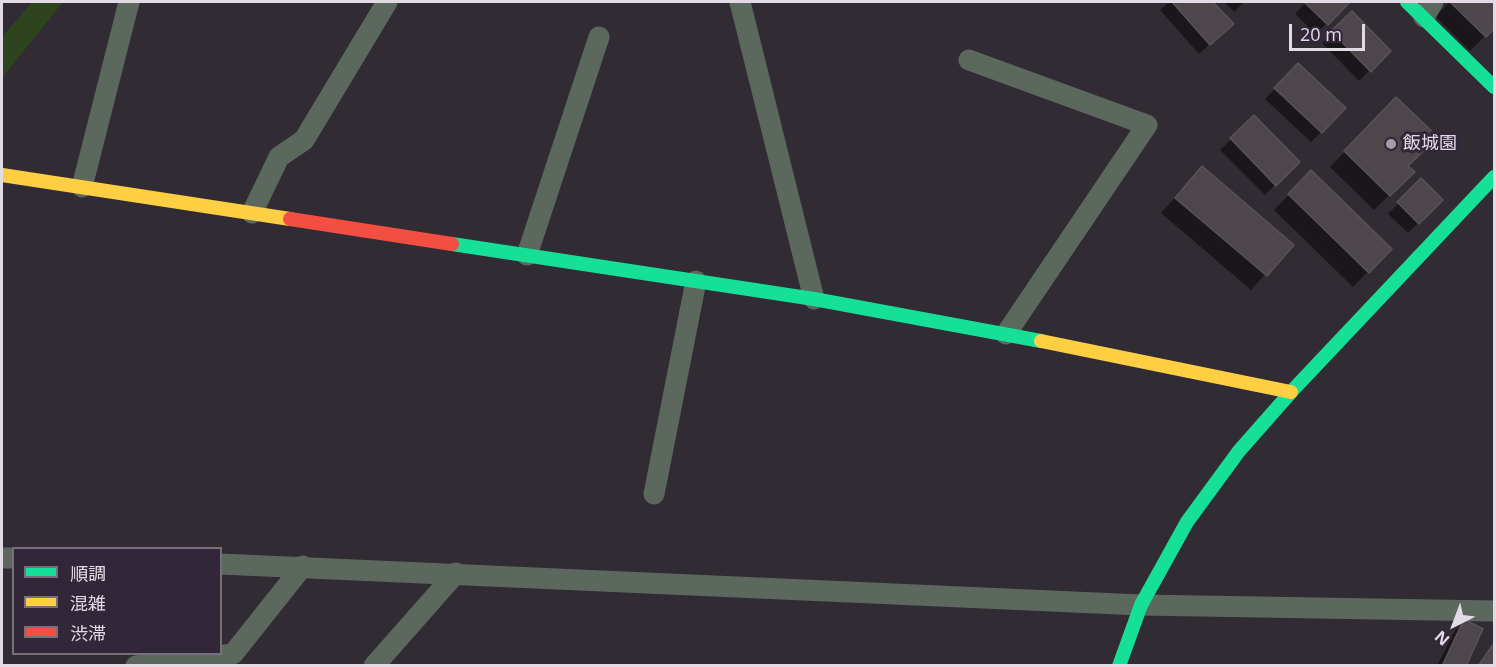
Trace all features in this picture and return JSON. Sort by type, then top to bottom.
[{"type":"street","points":[[82,187],[129,2]]},
{"type":"street","points":[[252,213],[279,158],[304,140],[387,2]]},
{"type":"street","points":[[740,2],[814,299]]},
{"type":"street","points":[[1407,2],[1428,9],[1494,87]]},
{"type":"street","points":[[527,255],[599,37]]},
{"type":"street","points":[[969,60],[1148,125],[1006,334]]},
{"type":"street","points":[[2,175],[814,299],[1006,334],[1291,392]]},
{"type":"street","points":[[1119,666],[1141,605],[1187,522],[1239,451],[1291,392],[1494,177]]},
{"type":"street","points":[[654,494],[696,281]]},
{"type":"street","points":[[222,564],[1141,605],[1494,611]]},
{"type":"street","points":[[136,666],[232,654],[303,566]]},
{"type":"street","points":[[374,666],[456,573]]},
{"type":"green space","points":[[32,2],[63,2],[2,78],[2,37]]},
{"type":"building","points":[[1172,2],[1213,2],[1234,24],[1210,45]]},
{"type":"building","points":[[1304,2],[1350,2],[1328,25]]},
{"type":"building","points":[[1450,2],[1494,2],[1494,29],[1486,37]]},
{"type":"building","points":[[1352,11],[1391,51],[1371,72],[1331,31]]},
{"type":"building","points":[[1298,63],[1346,108],[1322,133],[1274,88]]},
{"type":"building","name":"飯城園","points":[[1396,97],[1438,137],[1408,166],[1415,172],[1390,196],[1344,151]]},
{"type":"building","points":[[1254,115],[1300,162],[1276,186],[1230,138]]},
{"type":"building","points":[[1202,166],[1294,245],[1267,276],[1175,198]]},
{"type":"building","points":[[1311,170],[1392,249],[1369,273],[1288,194]]},
{"type":"building","points":[[1421,178],[1443,200],[1419,224],[1397,202]]},
{"type":"building","points":[[1464,619],[1483,629],[1466,666],[1442,666]]},
{"type":"building","points":[[1494,643],[1494,666],[1478,666]]},
{"type":"traffic: fast","points":[[1407,2],[1494,87]]},
{"type":"traffic: fast","points":[[1119,666],[1141,605],[1187,522],[1239,451],[1291,392],[1494,177]]},
{"type":"traffic: fast","points":[[452,244],[814,299],[1041,341]]},
{"type":"traffic: slow","points":[[2,175],[290,219]]},
{"type":"traffic: slow","points":[[1041,341],[1291,392]]},
{"type":"traffic: jam","points":[[290,219],[452,244]]},
{"type":"place","name":"飯城園","points":[[1391,144]]}]
